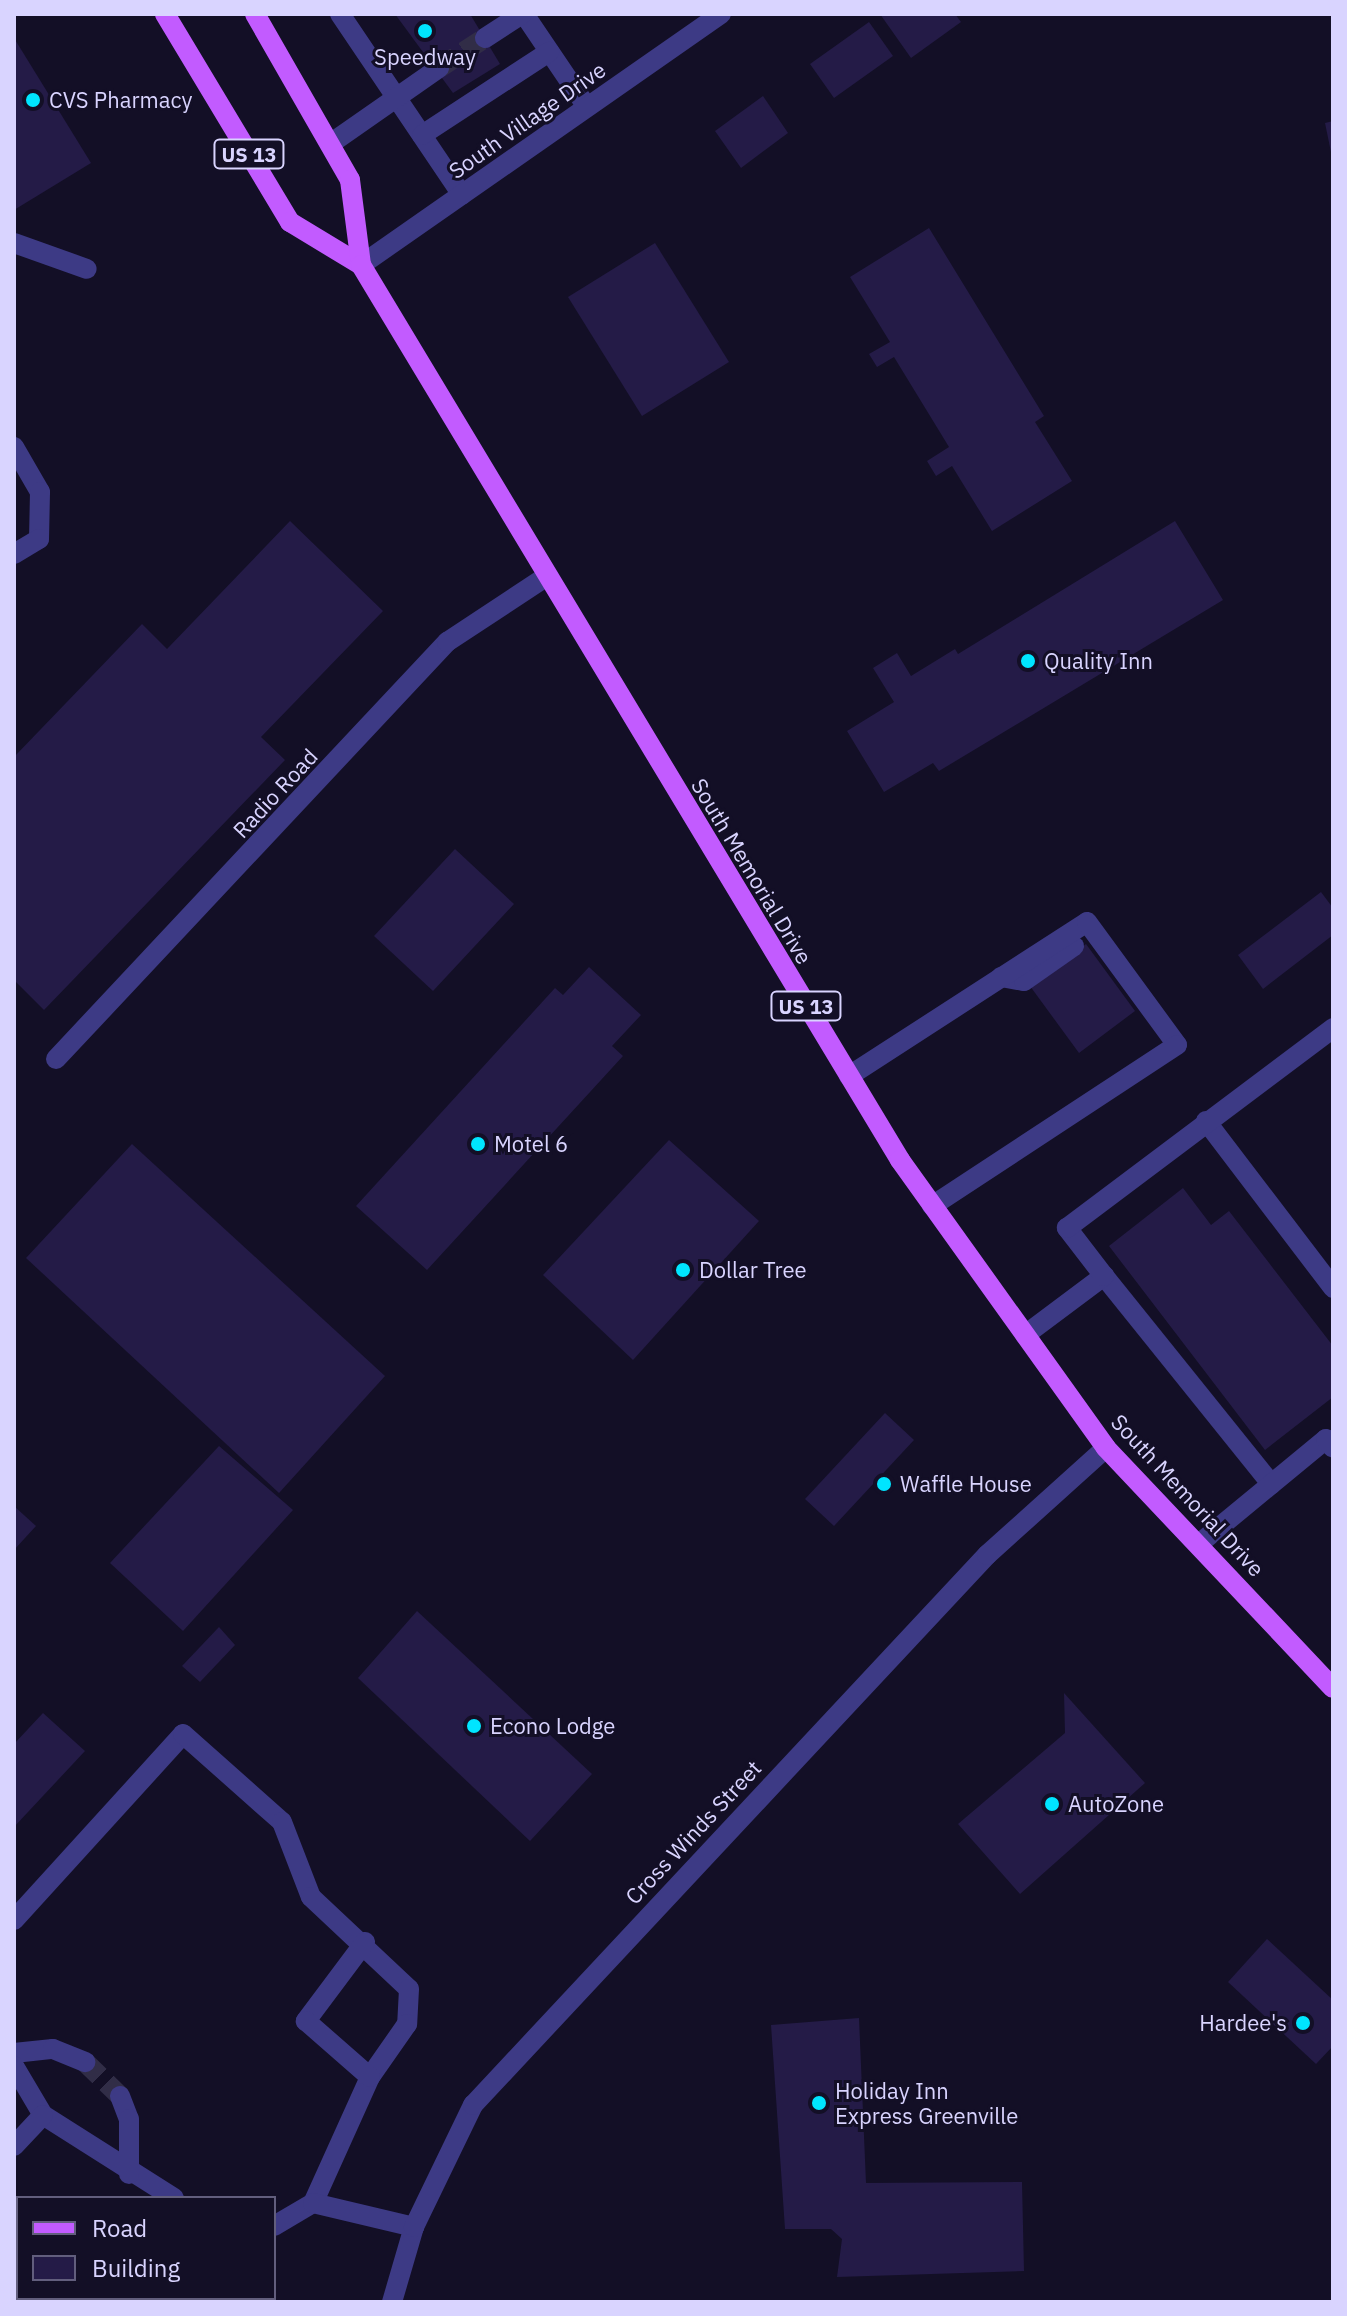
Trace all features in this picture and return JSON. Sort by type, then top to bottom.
[{"type":"main road","name":"South Memorial Drive","points":[[165,14],[290,222],[361,265]]},
{"type":"main road","name":"South Memorial Drive","points":[[255,14],[350,180],[361,265],[544,578],[932,1206],[1106,1448],[1200,1543],[1333,1688]]},
{"type":"street","points":[[485,38],[523,14],[587,107]]},
{"type":"street","name":"South Village Drive","points":[[361,265],[721,14]]},
{"type":"street","points":[[344,15],[462,195]]},
{"type":"street","points":[[422,135],[549,52]]},
{"type":"street","points":[[330,144],[439,68]]},
{"type":"street","points":[[14,243],[87,269]]},
{"type":"street","points":[[14,447],[40,492],[39,539],[14,554]]},
{"type":"street","name":"Radio Road","points":[[56,1059],[447,642],[544,578]]},
{"type":"street","points":[[849,1076],[1087,922],[1177,1045],[932,1206]]},
{"type":"street","points":[[1271,1484],[1067,1228],[1333,1028]]},
{"type":"street","points":[[1206,1121],[1333,1288]]},
{"type":"street","points":[[1025,1335],[1104,1276]]},
{"type":"street","points":[[1200,1543],[1271,1484],[1331,1440]]},
{"type":"street","name":"Cross Winds Street","points":[[392,2302],[414,2227],[473,2105],[962,1582],[1106,1448]]},
{"type":"street","points":[[14,1920],[183,1734],[282,1822],[311,1897],[365,1942],[409,1989],[407,2024],[370,2077],[313,2203],[276,2225]]},
{"type":"street","points":[[365,1942],[306,2021],[370,2077]]},
{"type":"street","points":[[14,2053],[53,2049],[85,2062]]},
{"type":"street","points":[[14,2066],[43,2115],[129,2174],[170,2196]]},
{"type":"street","points":[[120,2096],[129,2119],[129,2174]]},
{"type":"street","points":[[14,2146],[43,2115]]},
{"type":"street","points":[[313,2203],[414,2227]]},
{"type":"building","name":"Speedway","points":[[395,14],[470,14],[500,64],[453,93]]},
{"type":"building","points":[[880,14],[955,14],[961,22],[911,58]]},
{"type":"building","points":[[869,22],[893,56],[834,98],[810,64]]},
{"type":"building","name":"CVS Pharmacy","points":[[14,38],[91,163],[14,210]]},
{"type":"building","points":[[763,96],[788,133],[741,168],[715,131]]},
{"type":"building","points":[[1333,121],[1333,157],[1332,157],[1325,123]]},
{"type":"building","points":[[929,228],[1044,416],[1035,422],[1072,481],[992,531],[952,466],[936,476],[927,461],[949,447],[894,357],[877,367],[869,354],[890,342],[850,277]]},
{"type":"building","points":[[655,243],[729,362],[642,416],[568,297]]},
{"type":"building","points":[[290,521],[383,611],[261,737],[285,760],[44,1010],[14,980],[14,757],[142,624],[167,649]]},
{"type":"building","name":"Quality Inn","points":[[1175,521],[1223,600],[939,771],[933,763],[884,792],[847,731],[894,702],[873,668],[897,653],[911,676],[955,649],[958,654]]},
{"type":"building","points":[[455,849],[514,904],[433,991],[374,936]]},
{"type":"building","points":[[1321,892],[1333,908],[1333,935],[1263,989],[1238,955]]},
{"type":"building","points":[[1086,944],[1135,1011],[1079,1053],[1030,986]]},
{"type":"building","name":"Motel 6","points":[[589,967],[641,1015],[612,1046],[623,1056],[427,1270],[356,1206],[555,988],[563,995]]},
{"type":"building","points":[[669,1140],[759,1221],[633,1360],[543,1275]]},
{"type":"building","points":[[132,1144],[385,1376],[279,1493],[26,1258]]},
{"type":"building","points":[[1183,1188],[1211,1225],[1229,1211],[1333,1346],[1333,1397],[1265,1450],[1109,1246]]},
{"type":"building","points":[[885,1413],[914,1440],[834,1526],[805,1499]]},
{"type":"building","points":[[219,1446],[293,1510],[183,1631],[110,1563]]},
{"type":"building","points":[[14,1506],[36,1526],[14,1550]]},
{"type":"building","name":"Econo Lodge","points":[[417,1611],[592,1774],[530,1841],[358,1678]]},
{"type":"building","points":[[219,1627],[235,1645],[200,1682],[182,1666]]},
{"type":"building","name":"AutoZone","points":[[1064,1693],[1145,1783],[1020,1894],[958,1824],[1065,1733]]},
{"type":"building","points":[[43,1713],[85,1751],[14,1827],[14,1744]]},
{"type":"building","name":"Hardee's","points":[[1267,1939],[1333,2000],[1333,2046],[1316,2064],[1228,1982]]},
{"type":"building","name":"Holiday Inn Express Greenville","points":[[859,2018],[866,2183],[1022,2182],[1024,2271],[837,2277],[842,2239],[831,2229],[785,2229],[771,2025]]},
{"type":"tunnel","points":[[439,68],[485,38]]},
{"type":"tunnel","points":[[85,2062],[120,2096]]},
{"type":"place","name":"Speedway","points":[[425,31]]},
{"type":"place","name":"CVS Pharmacy","points":[[33,100]]},
{"type":"place","name":"Quality Inn","points":[[1028,661]]},
{"type":"place","name":"Motel 6","points":[[478,1144]]},
{"type":"place","name":"Dollar Tree","points":[[683,1270]]},
{"type":"place","name":"Waffle House","points":[[884,1484]]},
{"type":"place","name":"Econo Lodge","points":[[474,1726]]},
{"type":"place","name":"AutoZone","points":[[1052,1804]]},
{"type":"place","name":"Hardee's","points":[[1303,2023]]},
{"type":"place","name":"Holiday Inn Express Greenville","points":[[819,2103]]}]
